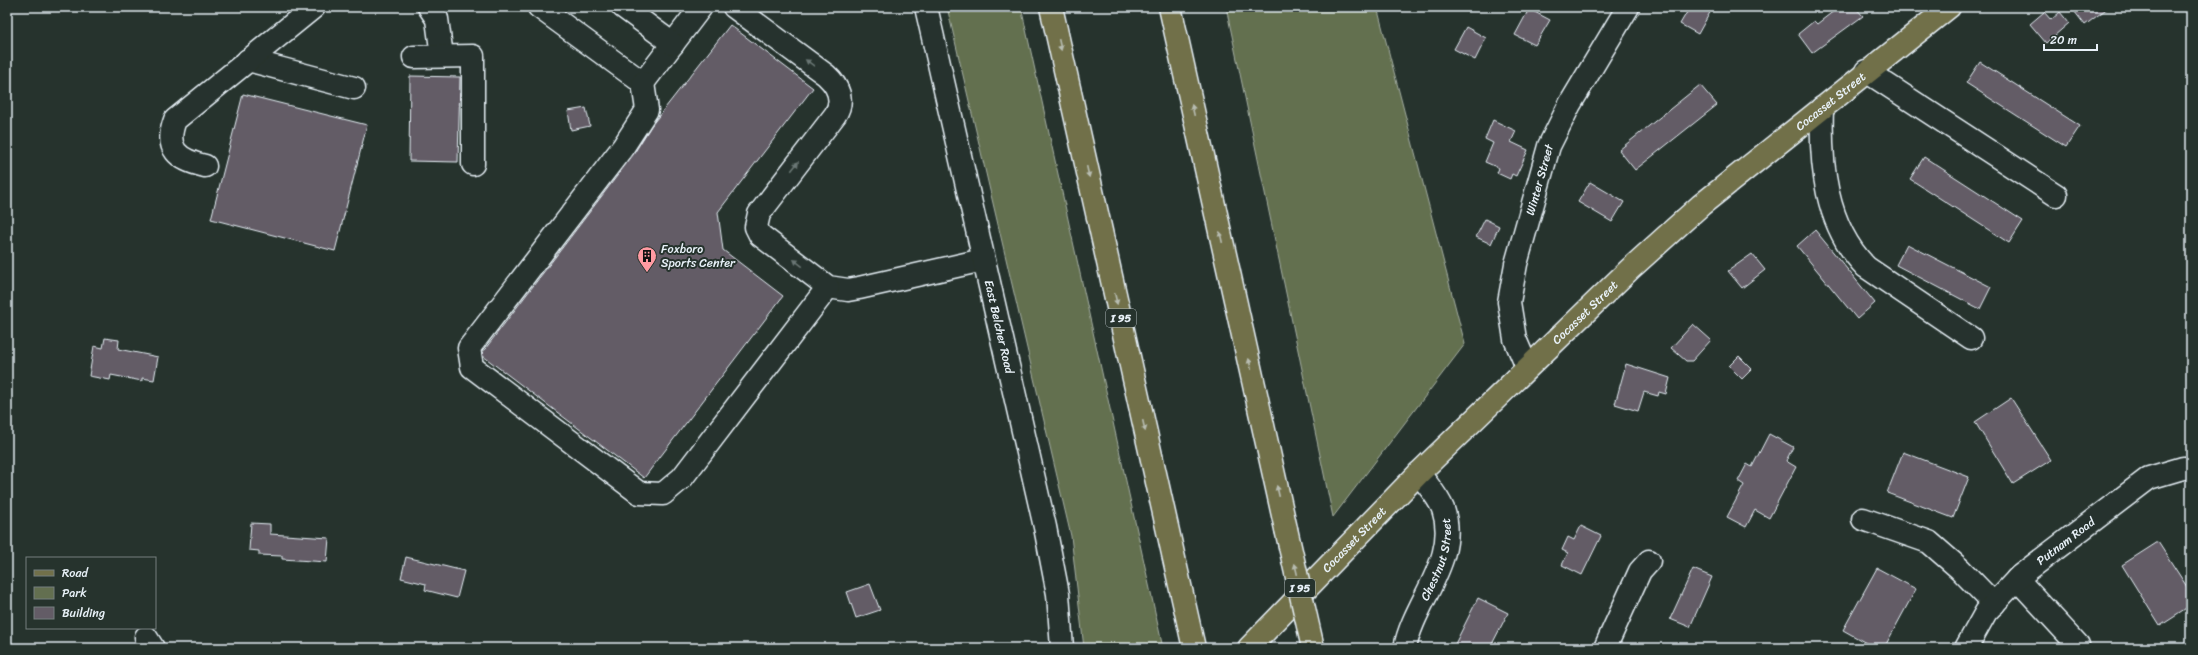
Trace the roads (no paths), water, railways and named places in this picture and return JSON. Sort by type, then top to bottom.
[{"type":"main road","name":"I 95","points":[[1051,7],[1192,639]]},
{"type":"main road","name":"I 95","points":[[1170,7],[1286,529],[1314,648]]},
{"type":"main road","name":"Cocasset Street","points":[[1249,648],[1419,473],[1527,367],[1668,234],[1866,72],[1949,7]]},
{"type":"street","points":[[205,166],[188,162],[180,158],[174,150],[171,135],[175,120],[314,7]]},
{"type":"street","points":[[429,7],[437,19],[442,56]]},
{"type":"street","points":[[539,7],[643,83],[647,110],[623,147],[469,348],[472,367],[639,493],[663,494],[682,478],[828,287]]},
{"type":"street","points":[[623,7],[673,44]]},
{"type":"street","points":[[643,83],[701,7]]},
{"type":"street","points":[[734,7],[826,74],[839,92],[840,104],[838,110],[762,209],[756,221],[756,227],[760,235],[828,287],[852,290],[983,260]]},
{"type":"street","name":"East Belcher Road","points":[[926,7],[1055,576],[1060,614],[1062,648]]},
{"type":"street","name":"Winter Street","points":[[1527,367],[1515,339],[1509,302],[1518,256],[1549,146],[1570,104],[1628,7]]},
{"type":"street","points":[[414,57],[473,56],[473,164]]},
{"type":"street","points":[[248,60],[354,88]]},
{"type":"street","points":[[1866,72],[2056,195]]},
{"type":"street","points":[[1822,108],[1826,193],[1843,236],[1854,254],[1866,267],[1971,338]]},
{"type":"street","name":"Putnam Road","points":[[1966,648],[1986,612],[2017,579],[2149,478],[2183,468],[2191,468]]},
{"type":"street","name":"Chestnut Street","points":[[1405,648],[1408,632],[1443,559],[1448,530],[1440,503],[1419,473]]},
{"type":"street","points":[[1863,520],[1929,542],[1960,569],[1994,604]]},
{"type":"street","points":[[1605,648],[1640,571],[1649,561]]},
{"type":"street","points":[[2017,579],[2078,645]]},
{"type":"place","name":"Foxboro Sports Center","points":[[647,273]]}]
